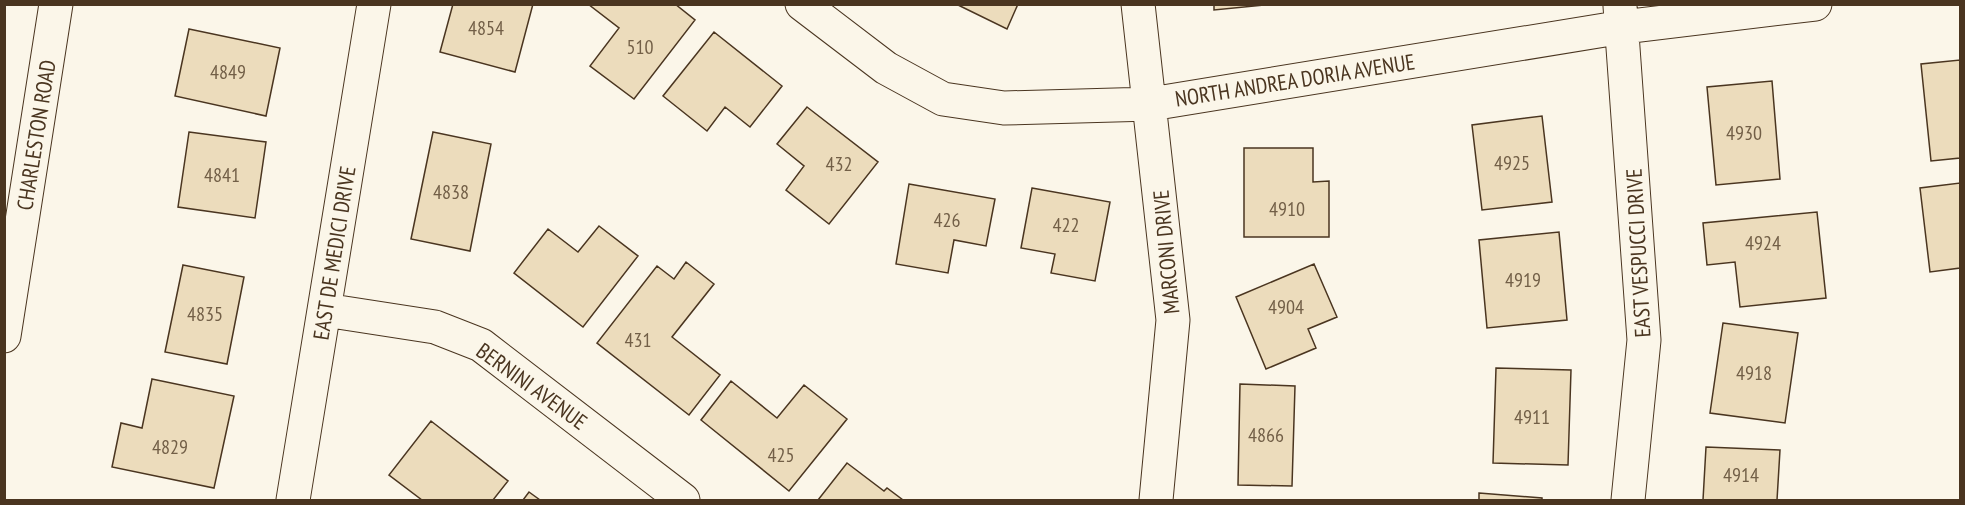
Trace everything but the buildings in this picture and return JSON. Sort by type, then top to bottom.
[{"type":"street","name":"CHARLESTON ROAD","points":[[4,336],[56,4]]},
{"type":"street","name":"EAST DE MEDICI DRIVE","points":[[293,501],[374,4]]},
{"type":"street","name":"NORTH ANDREA DORIA AVENUE","points":[[802,4],[886,68],[943,99],[1004,108],[1151,104],[1621,16],[1815,4]]},
{"type":"street","name":"MARCONI DRIVE","points":[[1138,4],[1151,104],[1173,320],[1156,501]]},
{"type":"street","name":"EAST VESPUCCI DRIVE","points":[[1621,16],[1644,340],[1628,501]]},
{"type":"street","name":"BERNINI AVENUE","points":[[325,310],[435,327],[481,345],[683,501]]}]
